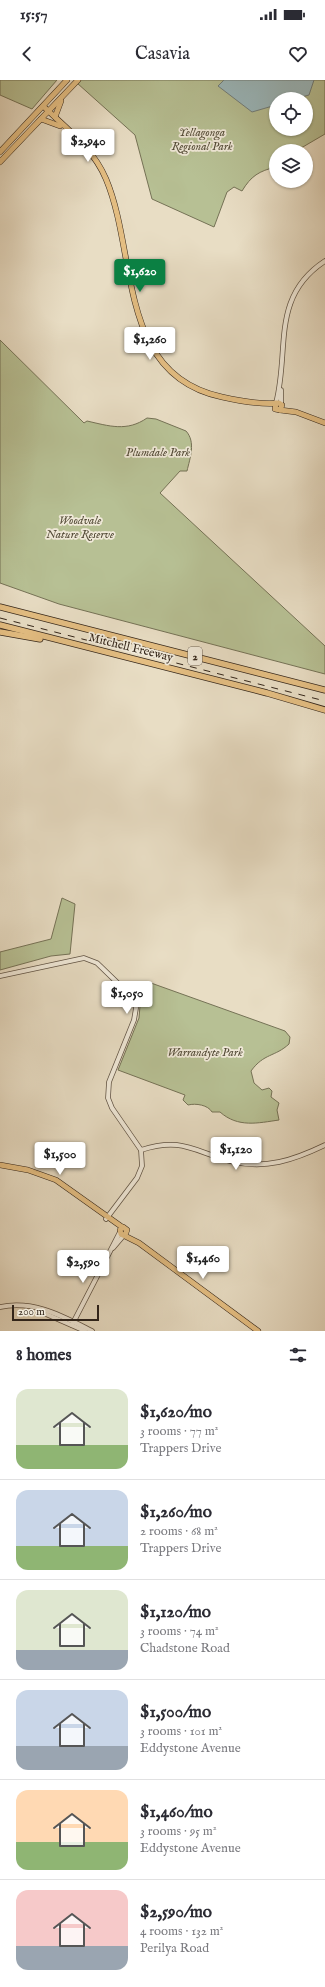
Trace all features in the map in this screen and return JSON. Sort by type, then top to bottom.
[{"type":"highway","name":"Mitchell Freeway","points":[[0,605],[12,610],[325,690]]},
{"type":"highway","name":"Mitchell Freeway","points":[[0,625],[325,710]]},
{"type":"highway","points":[[0,632],[58,641]]},
{"type":"main road","points":[[0,152],[68,80]]},
{"type":"main road","points":[[0,162],[78,80]]},
{"type":"main road","points":[[55,117],[56,109],[64,95]]},
{"type":"main road","points":[[42,107],[88,152],[104,180],[139,325],[147,345],[159,362],[182,383],[200,393],[221,399],[279,405]]},
{"type":"main road","points":[[47,112],[55,117],[87,148],[100,166],[106,179],[139,315],[148,342],[161,361],[181,379],[201,391],[230,398],[279,405],[325,422]]},
{"type":"main road","points":[[41,119],[60,126]]},
{"type":"main road","points":[[0,1166],[28,1172],[55,1182],[262,1331]]},
{"type":"main road","points":[[123,1232],[258,1331]]},
{"type":"street","points":[[279,405],[284,331],[290,305],[304,280],[325,261]]},
{"type":"street","points":[[0,976],[84,958],[97,963],[128,992],[134,1002],[136,1014],[110,1082],[108,1098],[112,1108],[141,1150],[143,1160],[141,1171],[107,1218]]},
{"type":"street","points":[[141,1150],[156,1145],[178,1144],[230,1161],[262,1165],[293,1160],[325,1144]]},
{"type":"street","points":[[73,1323],[109,1252],[123,1232]]},
{"type":"street","points":[[0,1308],[18,1307],[37,1310],[92,1331]]},
{"type":"street","points":[[73,1323],[85,1331]]},
{"type":"green space","points":[[0,80],[57,80],[32,109],[0,95]]},
{"type":"green space","name":"Yellagonga Regional Park","points":[[80,80],[325,80],[325,134],[308,144],[269,144],[269,169],[252,178],[242,191],[234,187],[227,192],[214,227],[152,199],[135,135],[77,83]]},
{"type":"green space","name":"Woodvale Nature Reserve","points":[[0,340],[84,423],[87,421],[118,427],[132,425],[147,418],[156,419],[186,431],[192,445],[187,471],[180,471],[160,493],[325,646],[325,674],[59,604],[0,583]]},
{"type":"green space","points":[[62,898],[75,904],[70,954],[51,956],[0,970],[0,952],[51,939]]},
{"type":"green space","name":"Warrandyte Park","points":[[151,983],[285,1031],[290,1037],[289,1044],[260,1061],[251,1071],[254,1083],[262,1090],[269,1088],[272,1091],[271,1097],[279,1103],[277,1110],[279,1120],[248,1123],[234,1120],[220,1112],[212,1112],[205,1106],[198,1104],[188,1105],[183,1100],[185,1095],[118,1070],[139,1018],[140,1006],[136,995]]},
{"type":"water","points":[[224,80],[314,80],[310,92],[269,92],[269,107],[252,112],[218,86]]},
{"type":"railway","points":[[0,618],[325,701]]},
{"type":"park label","name":"Plumdale Park","points":[[158,452]]}]
